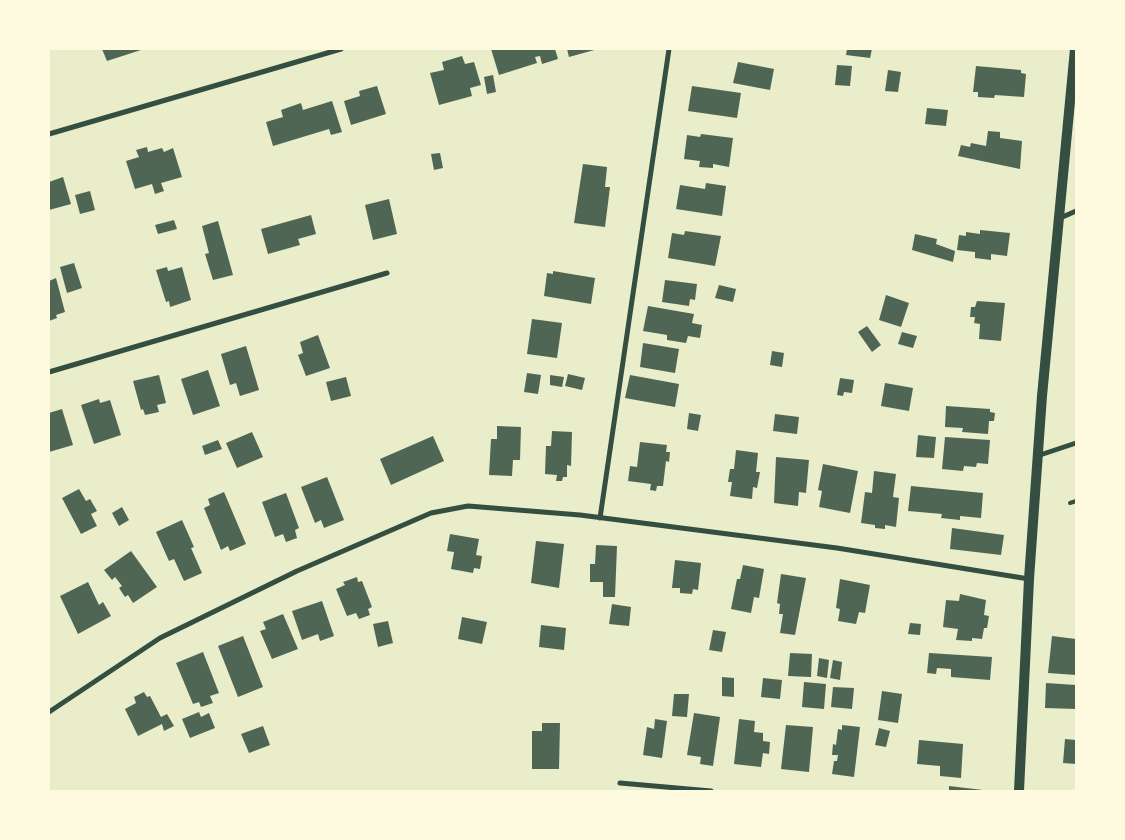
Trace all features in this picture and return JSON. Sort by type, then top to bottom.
[{"type":"main road","points":[[1019,791],[1037,456],[1075,49]]},
{"type":"street","points":[[49,134],[341,49]]},
{"type":"street","points":[[600,518],[669,49]]},
{"type":"street","points":[[1058,218],[1076,211]]},
{"type":"street","points":[[49,372],[387,273]]},
{"type":"street","points":[[1037,456],[1076,443]]},
{"type":"street","points":[[49,712],[160,638],[297,571],[431,513],[468,506],[600,518],[837,548],[1029,579]]},
{"type":"street","points":[[620,783],[711,791]]},
{"type":"lane","points":[[1070,503],[1076,501]]},
{"type":"building","points":[[102,49],[144,49],[107,61]]},
{"type":"building","points":[[491,49],[555,49],[558,59],[542,64],[540,56],[535,57],[537,63],[499,75]]},
{"type":"building","points":[[567,49],[598,49],[569,57]]},
{"type":"building","points":[[847,49],[872,49],[870,58],[846,55]]},
{"type":"building","points":[[462,56],[465,64],[474,62],[481,85],[470,88],[472,96],[439,105],[430,73],[444,70],[442,62]]},
{"type":"building","points":[[738,62],[774,69],[770,90],[733,83]]},
{"type":"building","points":[[837,65],[852,66],[850,86],[835,85]]},
{"type":"building","points":[[976,66],[1021,70],[1021,73],[1026,74],[1024,97],[995,95],[994,98],[978,97],[978,92],[973,92]]},
{"type":"building","points":[[888,70],[901,72],[898,92],[885,91]]},
{"type":"building","points":[[493,75],[496,92],[487,94],[484,77]]},
{"type":"building","points":[[377,86],[386,114],[351,125],[344,101],[360,96],[359,91]]},
{"type":"building","points":[[692,86],[741,93],[737,118],[688,111]]},
{"type":"building","points":[[332,101],[342,132],[331,135],[329,129],[273,146],[266,122],[283,117],[281,110],[301,103],[303,110]]},
{"type":"building","points":[[927,108],[948,110],[946,126],[925,124]]},
{"type":"building","points":[[988,131],[1000,132],[1000,138],[1022,141],[1020,169],[958,156],[961,145],[970,147],[971,143],[986,146]]},
{"type":"building","points":[[701,134],[733,138],[729,167],[713,164],[713,168],[699,167],[700,161],[684,159],[687,135],[700,137]]},
{"type":"building","points":[[147,147],[148,152],[162,148],[164,152],[173,148],[182,177],[161,183],[164,191],[155,194],[152,184],[135,189],[126,161],[139,157],[136,150]]},
{"type":"building","points":[[440,153],[443,168],[434,170],[431,154]]},
{"type":"building","points":[[583,164],[607,167],[605,187],[610,187],[605,227],[574,223]]},
{"type":"building","points":[[63,177],[71,204],[49,210],[49,182]]},
{"type":"building","points":[[706,183],[726,186],[722,216],[676,209],[680,185],[705,189]]},
{"type":"building","points":[[90,191],[95,210],[80,214],[75,195]]},
{"type":"building","points":[[389,199],[397,234],[373,240],[365,205]]},
{"type":"building","points":[[311,215],[316,234],[298,239],[300,245],[268,254],[261,229]]},
{"type":"building","points":[[174,220],[177,229],[158,234],[155,225]]},
{"type":"building","points":[[218,221],[233,275],[213,280],[205,254],[209,253],[202,226]]},
{"type":"building","points":[[980,230],[1010,233],[1007,256],[991,254],[991,260],[975,258],[975,252],[957,250],[959,235],[966,236],[966,232],[980,234]]},
{"type":"building","points":[[685,231],[721,236],[715,266],[668,258],[672,233],[684,235]]},
{"type":"building","points":[[915,234],[937,239],[936,244],[955,251],[953,262],[912,250]]},
{"type":"building","points":[[74,263],[82,288],[67,293],[60,267]]},
{"type":"building","points":[[167,267],[168,271],[182,267],[191,300],[170,307],[169,301],[166,302],[156,270]]},
{"type":"building","points":[[553,271],[595,278],[591,304],[544,296],[547,273],[553,274]]},
{"type":"building","points":[[56,278],[65,312],[56,315],[57,318],[49,321],[49,281]]},
{"type":"building","points":[[665,280],[697,284],[695,300],[690,299],[689,306],[662,302]]},
{"type":"building","points":[[719,285],[736,289],[733,302],[715,298]]},
{"type":"building","points":[[886,295],[909,303],[901,327],[879,320]]},
{"type":"building","points":[[977,301],[1005,303],[1001,341],[979,339],[980,324],[974,323],[975,317],[970,317],[971,307],[975,307]]},
{"type":"building","points":[[648,306],[694,314],[692,323],[702,325],[700,338],[688,336],[686,343],[667,340],[667,335],[643,331]]},
{"type":"building","points":[[532,319],[562,323],[557,358],[527,354]]},
{"type":"building","points":[[867,326],[881,345],[872,352],[858,332]]},
{"type":"building","points":[[902,332],[917,336],[913,348],[898,344]]},
{"type":"building","points":[[318,335],[330,368],[306,376],[298,355],[303,353],[300,342]]},
{"type":"building","points":[[643,343],[679,349],[675,373],[640,367]]},
{"type":"building","points":[[246,346],[259,390],[240,396],[236,383],[230,385],[221,354]]},
{"type":"building","points":[[772,351],[784,353],[782,367],[770,365]]},
{"type":"building","points":[[208,370],[220,406],[193,415],[181,379]]},
{"type":"building","points":[[527,373],[541,375],[538,394],[524,392]]},
{"type":"building","points":[[568,374],[585,378],[582,390],[565,386]]},
{"type":"building","points":[[159,375],[166,403],[157,405],[159,412],[145,415],[143,409],[141,410],[133,381]]},
{"type":"building","points":[[550,375],[564,377],[562,387],[550,385]]},
{"type":"building","points":[[630,375],[679,384],[675,407],[625,398]]},
{"type":"building","points":[[346,377],[351,396],[331,401],[326,382]]},
{"type":"building","points":[[840,378],[854,380],[852,393],[844,392],[843,396],[837,395]]},
{"type":"building","points":[[885,383],[913,388],[909,411],[881,406]]},
{"type":"building","points":[[99,399],[100,403],[110,400],[121,435],[94,444],[81,405]]},
{"type":"building","points":[[946,406],[990,409],[990,412],[995,413],[994,421],[989,421],[988,434],[962,432],[963,428],[945,427]]},
{"type":"building","points":[[62,409],[73,445],[49,452],[49,413]]},
{"type":"building","points":[[689,413],[701,415],[698,431],[687,429]]},
{"type":"building","points":[[775,414],[799,417],[797,434],[773,431]]},
{"type":"building","points":[[497,426],[521,427],[520,460],[513,460],[512,476],[489,475],[491,439],[497,439]]},
{"type":"building","points":[[552,431],[572,432],[571,466],[567,465],[567,477],[563,477],[562,481],[556,481],[557,475],[545,474],[546,446],[551,446]]},
{"type":"building","points":[[252,432],[263,457],[237,468],[226,443]]},
{"type":"building","points":[[918,435],[936,437],[934,458],[916,457]]},
{"type":"building","points":[[433,436],[444,461],[391,485],[380,459]]},
{"type":"building","points":[[945,437],[990,440],[988,464],[977,463],[976,467],[964,466],[963,471],[942,469]]},
{"type":"building","points":[[218,440],[222,449],[205,455],[202,446]]},
{"type":"building","points":[[640,442],[667,445],[666,452],[670,452],[669,462],[666,461],[663,486],[657,486],[656,491],[650,490],[651,484],[628,481],[630,466],[637,467]]},
{"type":"building","points":[[736,450],[758,453],[756,472],[760,472],[757,488],[753,487],[752,499],[730,496],[732,482],[728,482],[730,469],[734,469]]},
{"type":"building","points":[[776,457],[809,460],[806,493],[799,492],[798,506],[774,503]]},
{"type":"building","points":[[823,464],[858,471],[850,513],[819,507],[822,491],[818,490]]},
{"type":"building","points":[[874,471],[896,474],[893,497],[899,498],[896,527],[885,525],[885,529],[875,528],[875,525],[861,523],[865,492],[872,493]]},
{"type":"building","points":[[327,477],[344,520],[324,528],[321,520],[315,523],[301,487]]},
{"type":"building","points":[[911,486],[983,493],[981,518],[960,516],[960,520],[941,518],[942,514],[908,511]]},
{"type":"building","points":[[79,489],[86,501],[90,499],[97,511],[91,514],[97,526],[81,534],[62,498]]},
{"type":"building","points":[[224,492],[246,544],[230,551],[228,546],[221,550],[204,508],[210,505],[208,499]]},
{"type":"building","points":[[286,493],[299,528],[295,530],[297,538],[286,542],[283,534],[275,537],[262,502]]},
{"type":"building","points":[[122,507],[129,520],[119,526],[112,513]]},
{"type":"building","points":[[182,520],[194,547],[191,548],[202,573],[184,581],[174,559],[169,561],[156,532]]},
{"type":"building","points":[[952,528],[1004,535],[1001,555],[950,549]]},
{"type":"building","points":[[450,534],[479,539],[476,555],[482,556],[480,569],[474,568],[473,573],[451,569],[454,552],[447,551]]},
{"type":"building","points":[[536,541],[564,544],[559,588],[531,583]]},
{"type":"building","points":[[596,545],[617,546],[615,597],[603,597],[603,582],[590,582],[590,564],[595,564]]},
{"type":"building","points":[[131,551],[157,587],[133,603],[128,595],[125,597],[119,588],[122,586],[115,577],[112,580],[104,570]]},
{"type":"building","points":[[675,560],[701,563],[698,590],[693,589],[692,594],[680,593],[680,588],[672,588]]},
{"type":"building","points":[[743,565],[764,569],[759,598],[754,597],[751,613],[731,609],[737,579],[740,579]]},
{"type":"building","points":[[781,574],[806,578],[795,635],[780,633],[783,614],[779,614],[780,604],[777,603]]},
{"type":"building","points":[[357,577],[358,582],[362,581],[372,607],[368,609],[370,615],[359,619],[356,613],[347,616],[336,589],[345,585],[343,582]]},
{"type":"building","points":[[840,579],[870,585],[865,613],[859,612],[856,624],[838,621],[840,609],[836,608]]},
{"type":"building","points":[[88,582],[99,605],[103,602],[111,616],[78,634],[60,596]]},
{"type":"building","points":[[960,594],[986,600],[984,615],[989,616],[987,628],[984,628],[982,639],[972,638],[972,641],[956,640],[958,629],[943,627],[946,600],[959,601]]},
{"type":"building","points":[[322,601],[334,636],[320,641],[318,634],[302,640],[292,611]]},
{"type":"building","points":[[612,604],[631,607],[629,626],[609,624]]},
{"type":"building","points":[[283,614],[298,649],[272,659],[260,631],[266,629],[263,622]]},
{"type":"building","points":[[462,617],[487,622],[482,644],[458,639]]},
{"type":"building","points":[[388,621],[393,643],[378,647],[373,624]]},
{"type":"building","points":[[910,623],[921,624],[920,635],[908,634]]},
{"type":"building","points":[[541,625],[566,628],[564,650],[539,647]]},
{"type":"building","points":[[713,630],[726,632],[722,652],[709,650]]},
{"type":"building","points":[[243,636],[263,687],[238,697],[218,646]]},
{"type":"building","points":[[1052,636],[1076,639],[1076,675],[1048,673]]},
{"type":"building","points":[[203,652],[219,693],[210,696],[213,703],[201,707],[199,702],[193,704],[176,663]]},
{"type":"building","points":[[790,653],[812,654],[811,677],[788,676]]},
{"type":"building","points":[[929,653],[992,657],[990,680],[951,677],[951,669],[937,668],[936,674],[927,673]]},
{"type":"building","points":[[819,658],[829,660],[827,678],[817,676]]},
{"type":"building","points":[[833,660],[842,662],[840,680],[830,678]]},
{"type":"building","points":[[722,677],[734,678],[734,697],[722,696]]},
{"type":"building","points":[[763,678],[782,680],[780,699],[761,697]]},
{"type":"building","points":[[804,682],[826,684],[824,709],[802,707]]},
{"type":"building","points":[[1046,683],[1076,685],[1076,709],[1045,708]]},
{"type":"building","points":[[833,687],[854,688],[852,709],[831,707]]},
{"type":"building","points":[[882,691],[902,694],[898,723],[878,720]]},
{"type":"building","points":[[144,692],[147,697],[150,696],[161,717],[167,714],[174,726],[164,731],[162,724],[138,736],[125,709],[136,703],[134,697]]},
{"type":"building","points":[[674,694],[689,694],[687,717],[672,716]]},
{"type":"building","points":[[199,712],[201,717],[209,713],[215,728],[190,738],[182,719]]},
{"type":"building","points":[[694,713],[720,717],[713,766],[700,764],[701,757],[687,755]]},
{"type":"building","points":[[655,719],[667,721],[662,758],[643,755],[647,727],[654,729]]},
{"type":"building","points":[[739,719],[755,721],[754,732],[763,733],[763,741],[770,742],[769,754],[763,753],[761,767],[734,764]]},
{"type":"building","points":[[542,723],[560,723],[559,769],[532,769],[532,731],[542,731]]},
{"type":"building","points":[[786,725],[813,727],[809,772],[781,769]]},
{"type":"building","points":[[842,725],[860,727],[854,777],[832,774],[834,761],[837,761],[838,755],[832,755],[833,744],[836,745],[838,729],[842,730]]},
{"type":"building","points":[[263,726],[270,745],[249,753],[241,734]]},
{"type":"building","points":[[879,728],[890,731],[886,747],[875,745]]},
{"type":"building","points":[[1065,739],[1076,740],[1076,764],[1063,763]]},
{"type":"building","points":[[919,740],[963,744],[961,778],[940,776],[940,766],[917,764]]},
{"type":"building","points":[[949,786],[983,790],[983,791],[949,791]]}]
